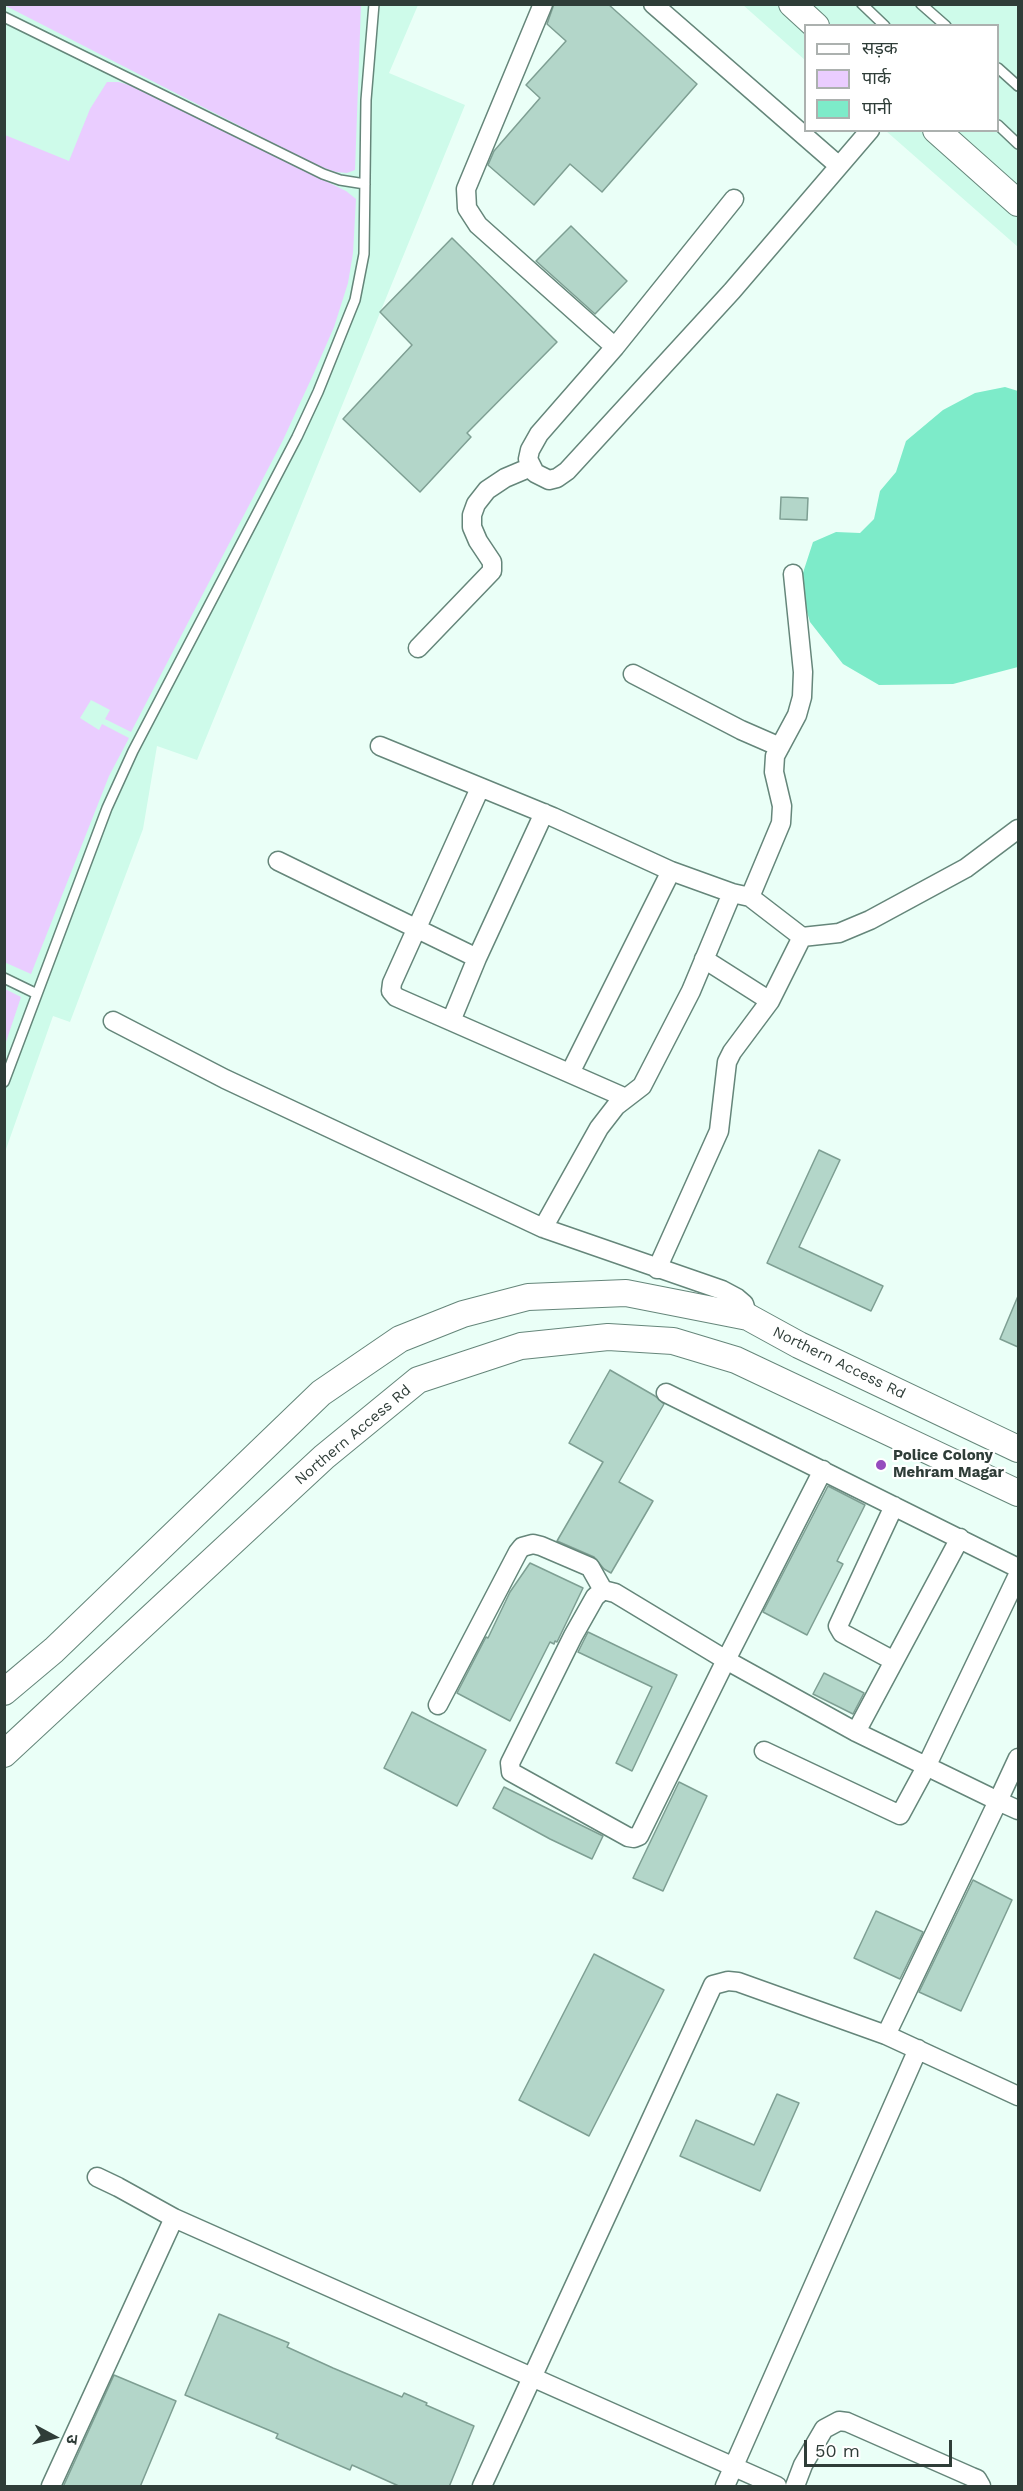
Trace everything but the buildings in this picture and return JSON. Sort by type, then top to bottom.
[{"type":"main road","points":[[792,4],[814,24]]},
{"type":"main road","points":[[938,132],[1018,203]]},
{"type":"main road","name":"Northern Access Rd","points":[[4,1692],[54,1650],[321,1393],[400,1339],[463,1314],[528,1297],[626,1293],[748,1317],[799,1345],[1018,1449]]},
{"type":"main road","name":"Northern Access Rd","points":[[4,1754],[324,1457],[418,1380],[521,1346],[608,1337],[673,1341],[736,1360],[1018,1493]]},
{"type":"main road","points":[[783,1382],[799,1345]]},
{"type":"street","points":[[543,4],[465,189],[467,208],[478,225],[615,347]]},
{"type":"street","points":[[653,4],[839,165]]},
{"type":"street","points":[[734,199],[615,347],[539,434],[528,459],[536,473],[549,480],[567,471],[732,291],[868,132]]},
{"type":"street","points":[[418,648],[492,571],[492,562],[472,527],[472,515],[476,504],[487,490],[505,478],[531,467]]},
{"type":"street","points":[[543,1228],[599,1128],[626,1098],[642,1086],[691,991],[704,960],[780,823],[782,806],[773,766],[775,756],[797,715],[803,682],[793,574]]},
{"type":"street","points":[[633,674],[733,726],[780,747]]},
{"type":"street","points":[[380,746],[544,813],[672,871],[741,895],[802,937],[839,933],[870,920],[966,868],[1018,829]]},
{"type":"street","points":[[480,788],[392,983],[391,991],[396,997],[626,1098]]},
{"type":"street","points":[[451,1021],[477,958],[544,813]]},
{"type":"street","points":[[278,861],[477,958]]},
{"type":"street","points":[[570,1073],[672,871]]},
{"type":"street","points":[[657,1269],[718,1131],[727,1062],[770,1001],[802,937]]},
{"type":"street","points":[[704,960],[770,1001]]},
{"type":"street","points":[[113,1021],[225,1079],[543,1228],[722,1290],[744,1304],[748,1317]]},
{"type":"street","points":[[666,1393],[1018,1568]]},
{"type":"street","points":[[603,1590],[595,1597],[573,1636],[510,1763],[511,1772],[628,1837],[637,1837],[823,1470]]},
{"type":"street","points":[[894,1506],[838,1626],[842,1632],[894,1661]]},
{"type":"street","points":[[856,1732],[960,1538]]},
{"type":"street","points":[[438,1705],[518,1551],[522,1547],[533,1544],[590,1568],[603,1590],[615,1593],[726,1660],[856,1732],[1018,1810]]},
{"type":"street","points":[[764,1751],[898,1815],[902,1813],[1018,1575]]},
{"type":"street","points":[[886,2035],[1018,1758]]},
{"type":"street","points":[[482,2487],[713,1985],[728,1981],[738,1982],[886,2035],[1018,2096]]},
{"type":"street","points":[[725,2487],[918,2049]]},
{"type":"street","points":[[97,2178],[174,2218],[777,2487]]},
{"type":"street","points":[[51,2487],[174,2218]]},
{"type":"street","points":[[795,2487],[803,2465],[824,2428],[839,2421],[847,2422],[972,2476],[977,2479],[981,2487]]},
{"type":"lane","points":[[4,1082],[107,808],[133,751],[297,437],[355,300],[364,254],[366,100],[374,4]]},
{"type":"lane","points":[[862,4],[883,24]]},
{"type":"lane","points":[[921,4],[944,24]]},
{"type":"lane","points":[[4,17],[324,174],[340,180],[365,184]]},
{"type":"lane","points":[[999,69],[1018,86]]},
{"type":"lane","points":[[999,126],[1018,144]]},
{"type":"lane","points":[[4,978],[37,993]]},
{"type":"shaded area","points":[[5,5],[418,5],[389,73],[465,105],[197,760],[157,746],[143,829],[70,1022],[53,1016],[5,1152]]},
{"type":"shaded area","points":[[743,5],[1018,5],[1018,247],[887,132],[999,132],[999,24],[804,24],[804,59]]},
{"type":"green space","points":[[4,5],[361,5],[355,170],[347,173],[336,172],[318,166]]},
{"type":"green space","points":[[107,82],[119,82],[132,86],[346,191],[356,199],[353,253],[348,283],[334,327],[283,440],[131,732],[105,719],[110,710],[91,700],[80,718],[99,730],[102,724],[129,738],[109,776],[31,974],[4,962],[5,135],[69,161],[90,109]]},
{"type":"green space","points":[[5,989],[21,997],[5,1045]]},
{"type":"water","points":[[1005,387],[1018,391],[1018,667],[953,684],[879,685],[843,664],[810,622],[799,585],[813,542],[836,532],[860,533],[874,519],[880,491],[896,472],[906,441],[943,410],[975,393]]},
{"type":"place","name":"Police Colony Mehram Magar","points":[[881,1465]]}]
